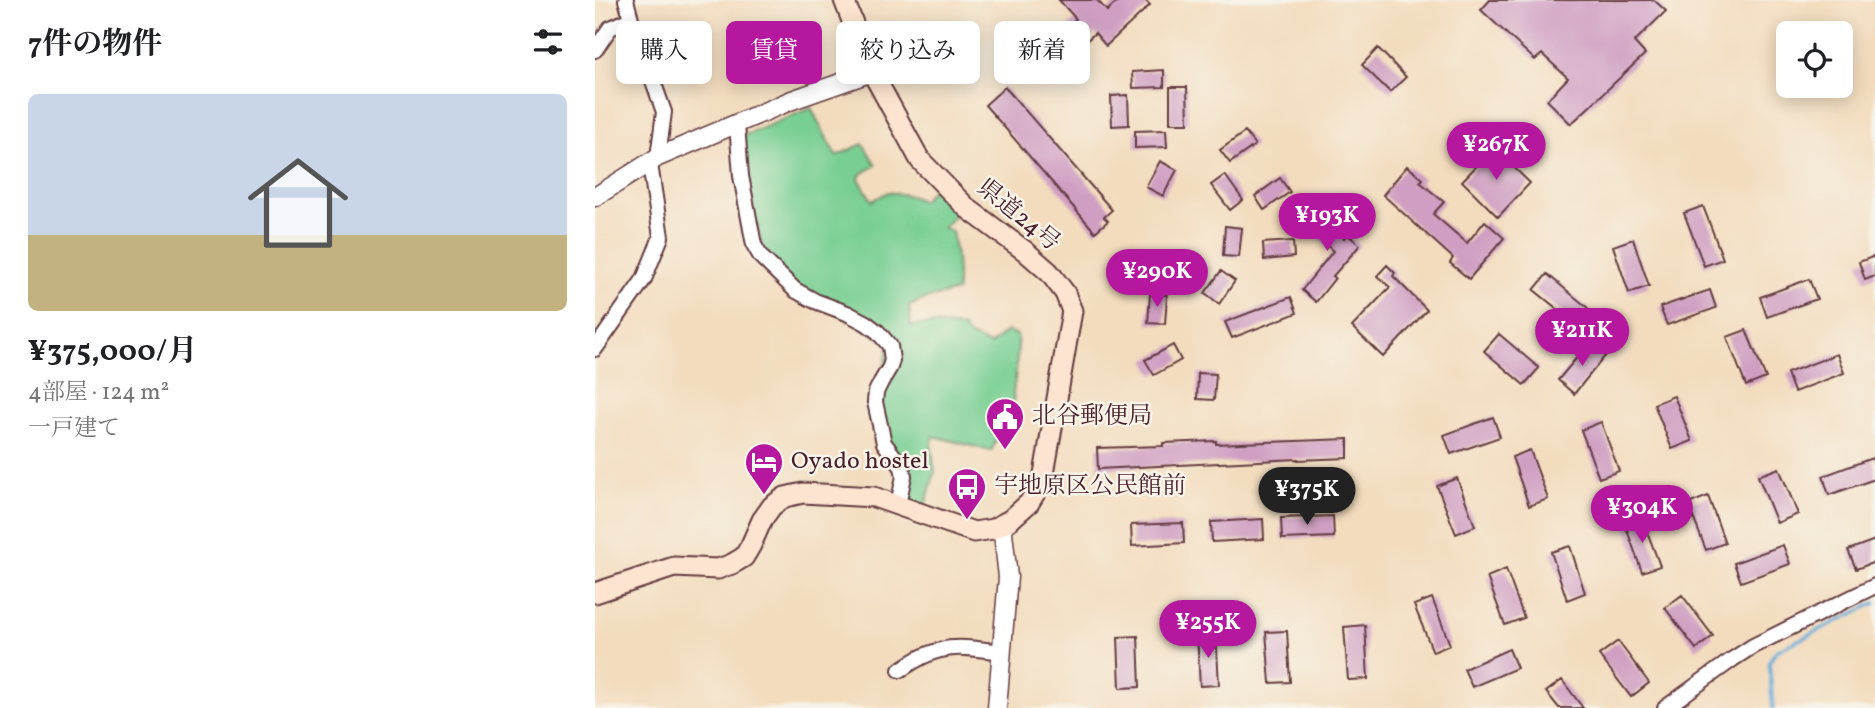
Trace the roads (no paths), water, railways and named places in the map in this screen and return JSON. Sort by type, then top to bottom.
[{"type":"main road","name":"県道24号","points":[[844,0],[852,21]]},
{"type":"main road","name":"県道24号","points":[[595,593],[674,567],[718,569],[732,564],[744,557],[762,520],[772,506],[785,497],[803,493],[874,497],[974,531],[993,529],[1010,520],[1030,503],[1043,480],[1072,311],[1065,293],[1049,272],[967,208],[921,160],[879,84]]},
{"type":"street","points":[[595,349],[644,279],[661,237],[654,161],[664,112],[626,0]]},
{"type":"street","points":[[595,50],[610,28],[631,19]]},
{"type":"street","points":[[595,197],[654,161],[792,100],[838,84]]},
{"type":"street","points":[[737,124],[741,176],[754,244],[761,257],[795,290],[866,323],[890,346],[892,360],[876,392],[875,402],[884,443],[902,467],[904,476],[898,505]]},
{"type":"street","points":[[997,708],[1007,577],[1002,524]]},
{"type":"street","points":[[1665,708],[1753,646],[1875,586]]},
{"type":"street","points":[[900,670],[925,655],[943,649],[969,648],[1003,652]]},
{"type":"waterway","points":[[1773,708],[1769,662],[1776,651],[1875,603]]},
{"type":"place","name":"北谷郵便局","points":[[1005,451]]},
{"type":"place","name":"Oyado hostel","points":[[764,496]]},
{"type":"place","name":"宇地原区公民館前","points":[[967,521]]}]
